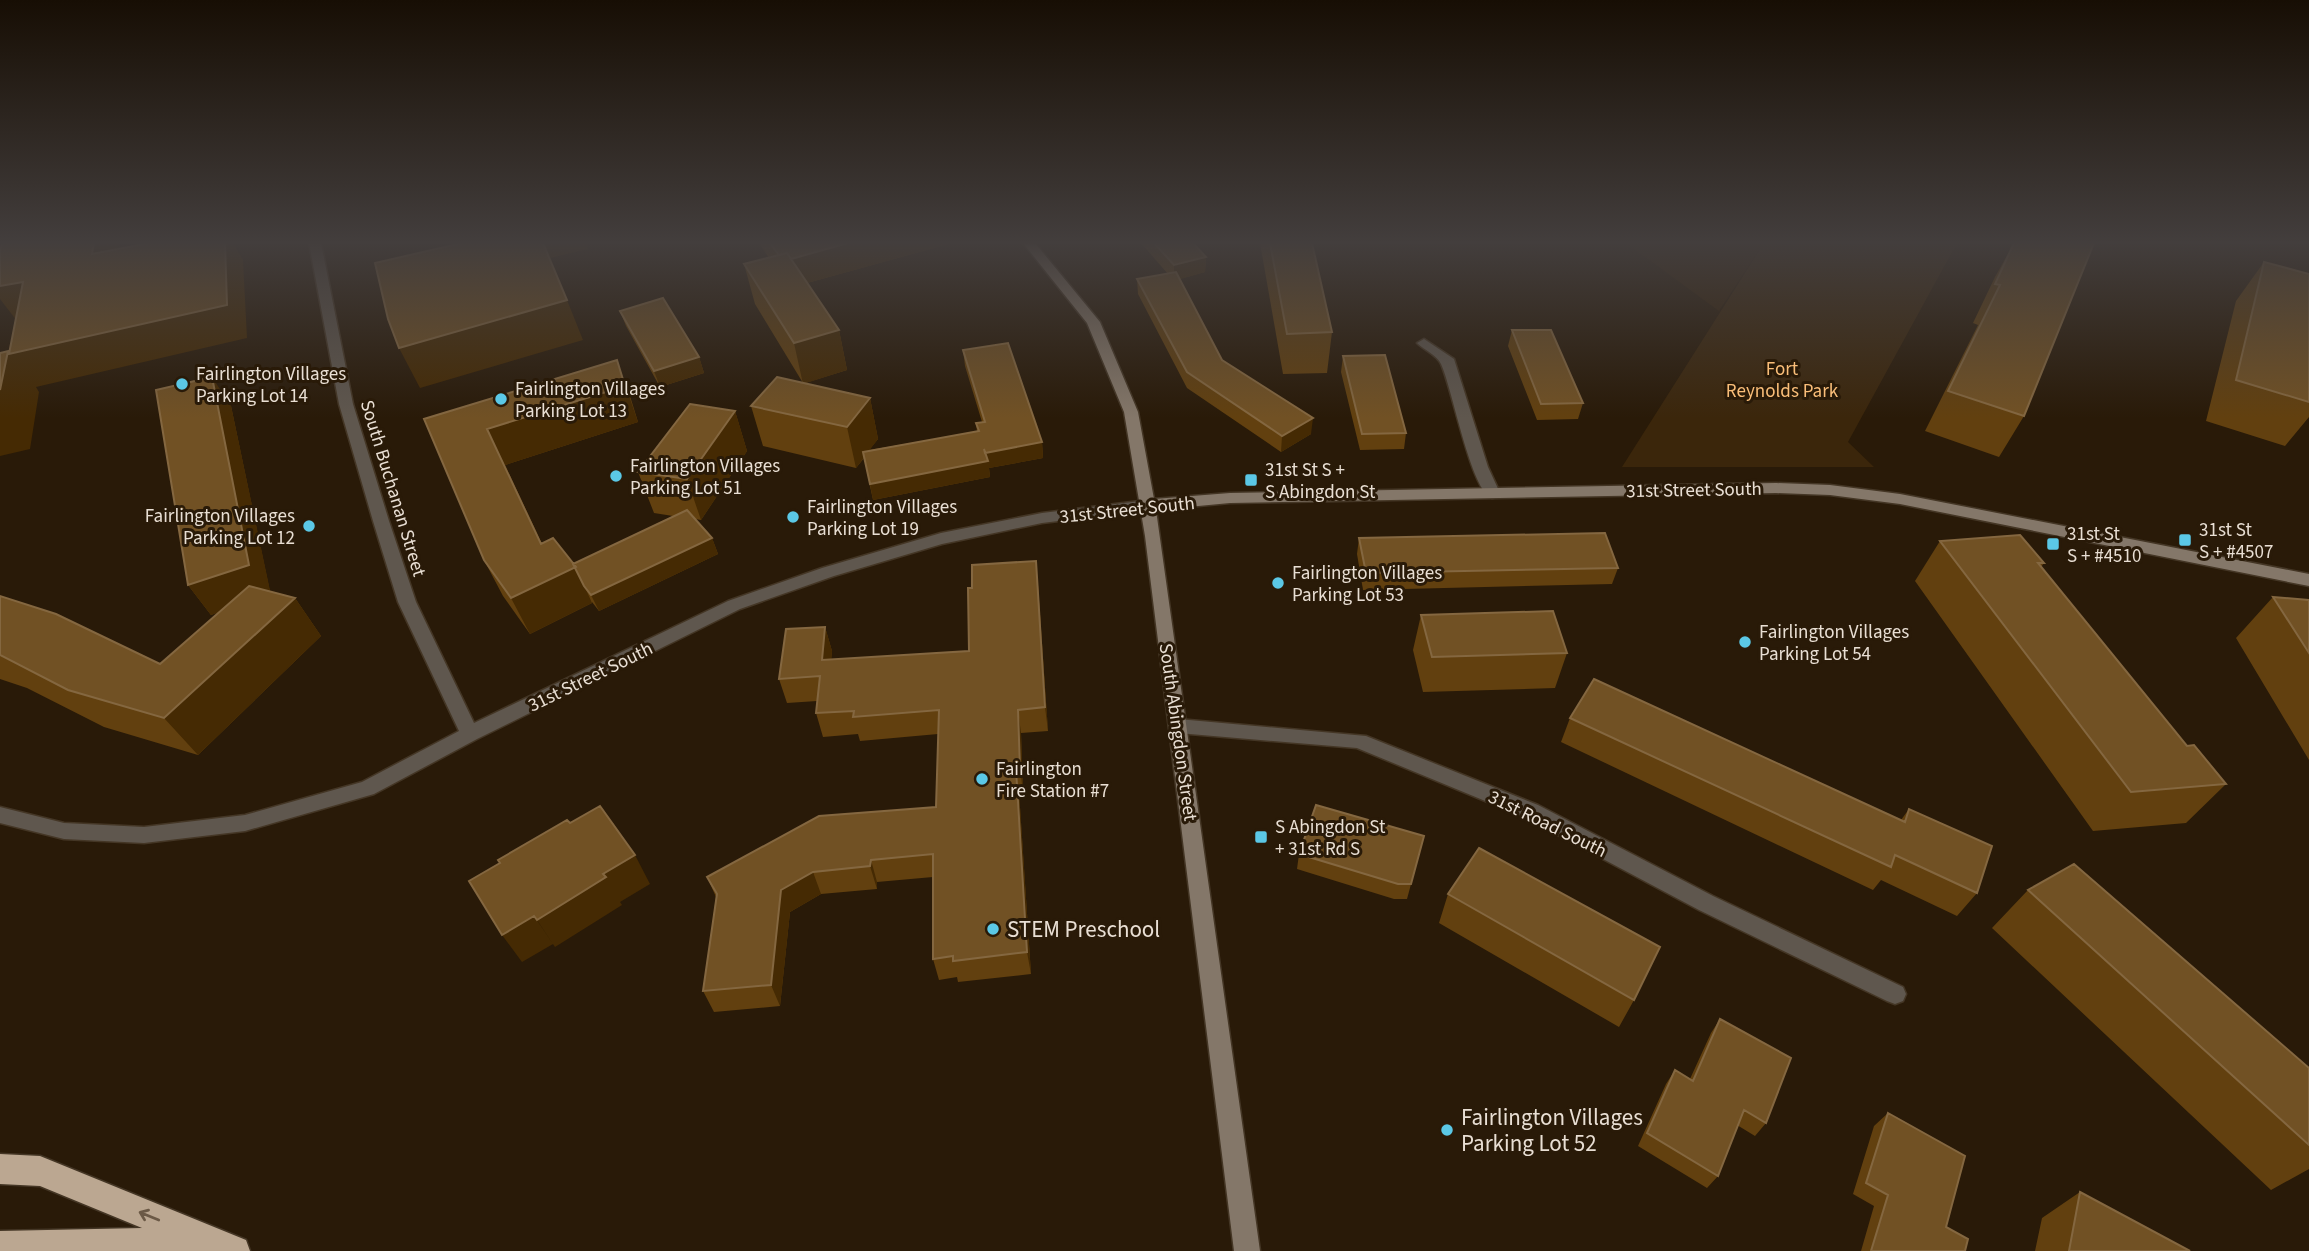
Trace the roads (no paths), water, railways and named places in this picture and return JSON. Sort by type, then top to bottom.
[{"type":"highway","points":[[0,1169],[40,1171],[232,1251]]},
{"type":"highway","points":[[0,1246],[130,1242],[232,1251]]},
{"type":"street","name":"South Buchanan Street","points":[[326,301],[346,404],[407,602],[470,733]]},
{"type":"street","name":"South Abingdon Street","points":[[1077,301],[1093,321],[1131,412],[1148,505],[1247,1251]]},
{"type":"street","points":[[1424,343],[1447,359],[1480,467],[1492,493]]},
{"type":"street","name":"31st Street South","points":[[0,815],[64,831],[144,835],[245,822],[367,788],[470,733],[734,605],[828,572],[941,539],[1042,518],[1148,505],[1230,498],[1830,490],[1900,499],[2309,580]]},
{"type":"street","name":"31st Road South","points":[[1178,726],[1359,741],[1531,811],[1706,902],[1895,994]]},
{"type":"place","name":"Fairlington Villages Parking Lot 14","points":[[182,384]]},
{"type":"place","name":"Fairlington Villages Parking Lot 13","points":[[501,399]]},
{"type":"place","name":"Fairlington Villages Parking Lot 51","points":[[616,476]]},
{"type":"place","name":"31st St S + S Abingdon St","points":[[1251,480]]},
{"type":"place","name":"Fairlington Villages Parking Lot 19","points":[[793,517]]},
{"type":"place","name":"Fairlington Villages Parking Lot 12","points":[[309,526]]},
{"type":"place","name":"31st St S + #4507","points":[[2185,540]]},
{"type":"place","name":"31st St S + #4510","points":[[2053,544]]},
{"type":"place","name":"Fairlington Villages Parking Lot 53","points":[[1278,583]]},
{"type":"place","name":"Fairlington Villages Parking Lot 54","points":[[1745,642]]},
{"type":"place","name":"Fairlington Fire Station #7","points":[[982,779]]},
{"type":"place","name":"S Abingdon St + 31st Rd S","points":[[1261,837]]},
{"type":"place","name":"STEM Preschool","points":[[993,929]]},
{"type":"place","name":"Fairlington Villages Parking Lot 52","points":[[1447,1130]]},
{"type":"park label","name":"Fort Reynolds Park","points":[[1782,379]]}]
